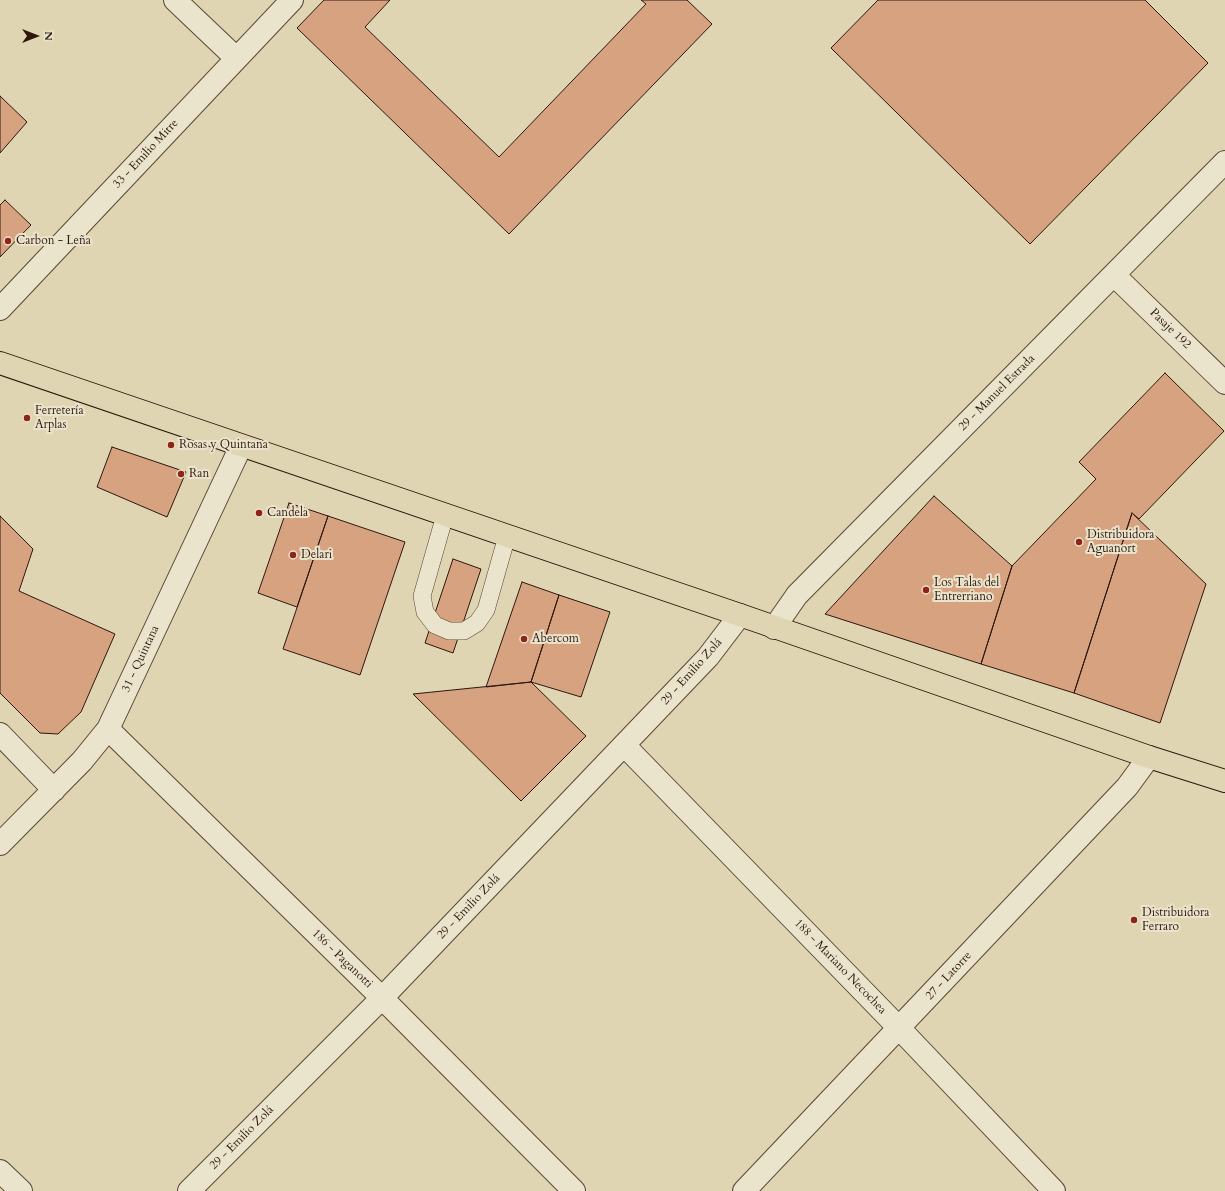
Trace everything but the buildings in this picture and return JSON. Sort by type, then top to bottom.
[{"type":"main road","points":[[0,364],[740,615],[1149,757],[1225,781]]},
{"type":"street","points":[[175,0],[236,58]]},
{"type":"street","name":"33 - Emilio Mitre","points":[[0,309],[292,0]]},
{"type":"street","name":"29 - Manuel Estrada","points":[[774,628],[797,595],[1225,162]]},
{"type":"street","name":"Pasaje 192","points":[[1114,275],[1225,383]]},
{"type":"street","name":"31 - Quintana","points":[[0,844],[82,761],[108,729],[241,446]]},
{"type":"street","name":"29 - Emilio Zolá","points":[[189,1191],[382,998],[708,657],[740,615]]},
{"type":"street","name":"186 - Paganotti","points":[[108,729],[382,998],[574,1191]]},
{"type":"street","points":[[0,734],[54,790]]},
{"type":"street","name":"188 - Mariano Necochea","points":[[624,745],[900,1028],[1054,1191]]},
{"type":"street","name":"27 - Latorre","points":[[744,1191],[1127,787],[1149,757]]},
{"type":"street","points":[[0,1171],[21,1191]]},
{"type":"lane","points":[[446,515],[422,596],[425,612],[435,625],[449,632],[464,631],[477,623],[486,610],[507,536]]},
{"type":"place","name":"Carbon - Leña","points":[[8,241]]},
{"type":"place","name":"Ferretería Arplas","points":[[27,418]]},
{"type":"place","name":"Rosas y Quintana","points":[[171,445]]},
{"type":"place","name":"Ran","points":[[181,474]]},
{"type":"place","name":"Candela","points":[[259,513]]},
{"type":"place","name":"Distribuidora Aguanort","points":[[1079,542]]},
{"type":"place","name":"Delari","points":[[293,555]]},
{"type":"place","name":"Los Talas del Entrerriano","points":[[926,590]]},
{"type":"place","name":"Abercom","points":[[524,639]]},
{"type":"place","name":"Distribuidora Ferraro","points":[[1134,920]]}]
